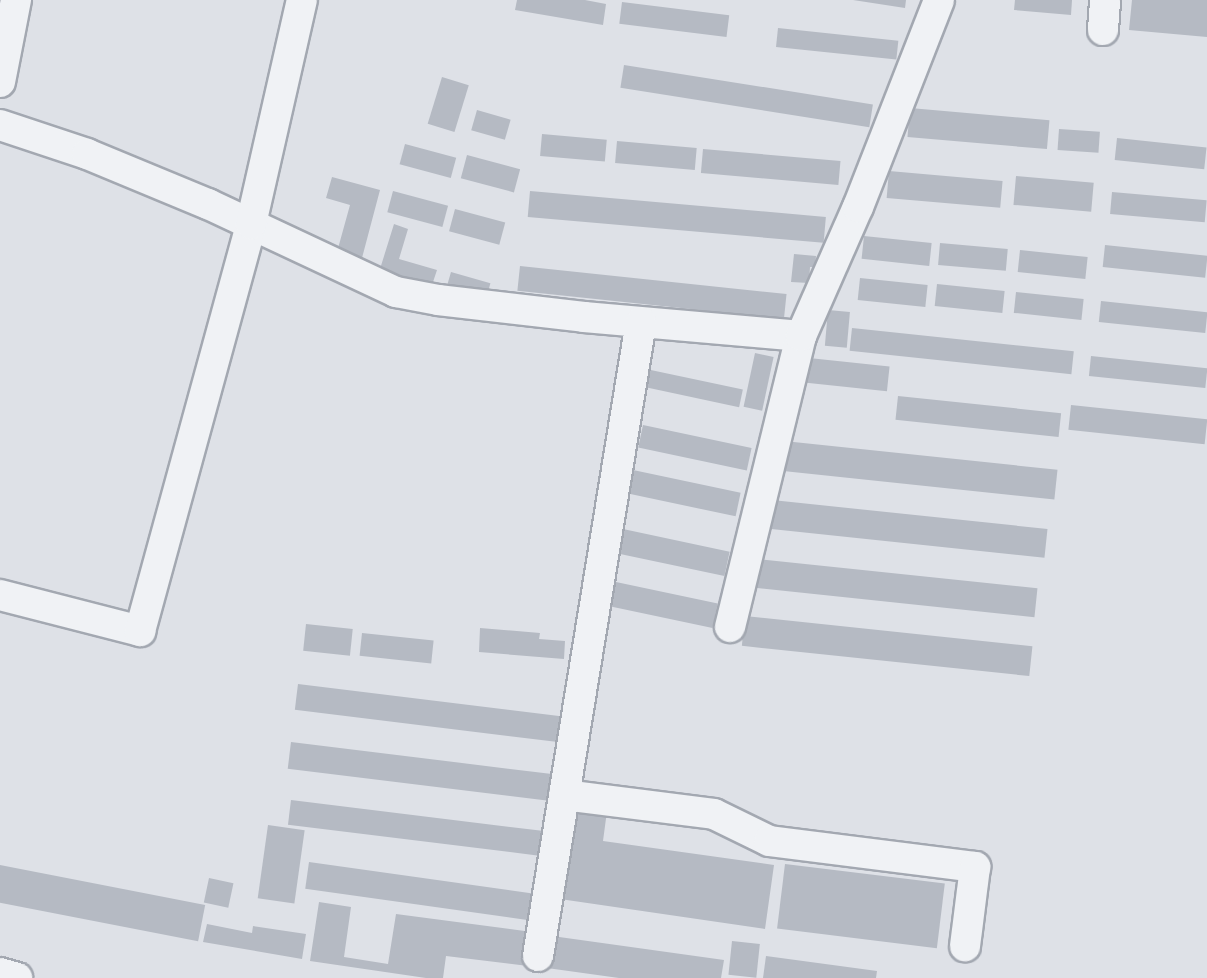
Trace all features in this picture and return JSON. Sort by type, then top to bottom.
[{"type":"street","points":[[0,82],[16,0]]},
{"type":"street","points":[[0,595],[140,631],[251,224],[302,0]]},
{"type":"street","points":[[730,627],[801,336],[858,207],[939,0]]},
{"type":"street","points":[[0,125],[87,154],[251,224],[396,292],[438,300],[801,336]]},
{"type":"street","points":[[538,956],[641,322]]},
{"type":"street","points":[[564,795],[714,814],[769,841],[975,867],[965,946]]},
{"type":"street","points":[[0,973],[17,978]]},
{"type":"building","points":[[517,0],[585,0],[606,4],[603,25],[515,10]]},
{"type":"building","points":[[853,0],[906,0],[905,8]]},
{"type":"building","points":[[1015,0],[1072,0],[1071,15],[1014,10]]},
{"type":"building","points":[[1132,0],[1207,0],[1207,37],[1129,30]]},
{"type":"building","points":[[622,2],[729,15],[727,37],[619,24]]},
{"type":"building","points":[[778,28],[898,41],[896,60],[776,47]]},
{"type":"building","points":[[624,65],[873,104],[869,127],[620,88]]},
{"type":"building","points":[[442,77],[469,85],[454,132],[428,124]]},
{"type":"building","points":[[910,108],[1049,120],[1047,149],[907,137]]},
{"type":"building","points":[[477,110],[511,120],[505,140],[471,130]]},
{"type":"building","points":[[1059,129],[1100,132],[1098,153],[1058,150]]},
{"type":"building","points":[[542,134],[607,140],[605,162],[540,156]]},
{"type":"building","points":[[1117,138],[1207,147],[1204,169],[1115,160]]},
{"type":"building","points":[[617,141],[697,148],[695,170],[615,163]]},
{"type":"building","points":[[405,144],[456,158],[451,178],[400,164]]},
{"type":"building","points":[[703,149],[840,161],[838,185],[701,173]]},
{"type":"building","points":[[467,155],[520,169],[514,192],[461,178]]},
{"type":"building","points":[[889,171],[1003,181],[1000,208],[887,198]]},
{"type":"building","points":[[1016,176],[1094,183],[1091,212],[1013,205]]},
{"type":"building","points":[[332,177],[380,190],[362,258],[337,252],[350,205],[326,198]]},
{"type":"building","points":[[393,191],[448,206],[442,227],[387,212]]},
{"type":"building","points":[[530,191],[826,217],[824,243],[528,217]]},
{"type":"building","points":[[1112,192],[1207,200],[1205,222],[1110,214]]},
{"type":"building","points":[[455,209],[505,222],[499,245],[449,231]]},
{"type":"building","points":[[394,224],[408,229],[399,259],[437,270],[432,285],[380,269]]},
{"type":"building","points":[[864,236],[932,243],[929,266],[862,259]]},
{"type":"building","points":[[940,243],[1008,249],[1006,271],[938,265]]},
{"type":"building","points":[[1105,245],[1207,256],[1205,278],[1103,267]]},
{"type":"building","points":[[1020,250],[1088,257],[1085,279],[1018,272]]},
{"type":"building","points":[[794,254],[816,256],[815,267],[810,267],[809,283],[791,282]]},
{"type":"building","points":[[520,266],[787,294],[784,319],[517,291]]},
{"type":"building","points":[[451,272],[490,283],[486,300],[446,288]]},
{"type":"building","points":[[860,278],[928,285],[925,307],[858,300]]},
{"type":"building","points":[[937,284],[1005,291],[1002,313],[935,306]]},
{"type":"building","points":[[1016,292],[1084,299],[1081,320],[1014,313]]},
{"type":"building","points":[[1101,301],[1207,312],[1205,333],[1099,322]]},
{"type":"building","points":[[828,310],[850,312],[847,348],[825,346]]},
{"type":"building","points":[[852,328],[1074,351],[1071,374],[850,351]]},
{"type":"building","points":[[755,353],[774,357],[762,411],[744,407]]},
{"type":"building","points":[[1091,356],[1207,368],[1205,388],[1089,376]]},
{"type":"building","points":[[809,358],[890,366],[887,391],[806,383]]},
{"type":"building","points":[[646,369],[743,390],[739,407],[642,387]]},
{"type":"building","points":[[898,396],[1061,413],[1059,437],[895,420]]},
{"type":"building","points":[[1071,405],[1207,419],[1205,444],[1068,430]]},
{"type":"building","points":[[643,425],[752,448],[747,471],[638,447]]},
{"type":"building","points":[[784,441],[1057,470],[1054,500],[781,471]]},
{"type":"building","points":[[633,470],[741,493],[736,516],[628,493]]},
{"type":"building","points":[[772,500],[1047,529],[1044,558],[769,529]]},
{"type":"building","points":[[623,529],[730,552],[724,576],[618,553]]},
{"type":"building","points":[[758,559],[1037,588],[1034,617],[755,588]]},
{"type":"building","points":[[616,582],[718,604],[713,628],[611,606]]},
{"type":"building","points":[[745,616],[1032,646],[1029,676],[742,646]]},
{"type":"building","points":[[306,624],[353,629],[350,656],[303,651]]},
{"type":"building","points":[[480,628],[540,633],[539,639],[565,641],[564,659],[479,652]]},
{"type":"building","points":[[362,633],[434,641],[431,663],[360,656]]},
{"type":"building","points":[[298,684],[563,717],[560,742],[295,710]]},
{"type":"building","points":[[291,742],[554,774],[551,801],[288,769]]},
{"type":"building","points":[[291,800],[546,831],[543,856],[288,825]]},
{"type":"building","points":[[573,806],[607,811],[603,841],[774,865],[765,929],[560,899]]},
{"type":"building","points":[[268,825],[305,830],[294,903],[258,898]]},
{"type":"building","points":[[309,862],[540,894],[536,921],[305,889]]},
{"type":"building","points":[[785,864],[945,884],[937,948],[777,929]]},
{"type":"building","points":[[0,865],[205,905],[198,941],[0,903]]},
{"type":"building","points":[[209,878],[233,883],[228,908],[204,902]]},
{"type":"building","points":[[319,902],[351,907],[344,957],[388,964],[396,914],[532,932],[528,966],[446,956],[443,978],[426,978],[310,961]]},
{"type":"building","points":[[207,924],[252,933],[253,926],[306,934],[302,959],[203,942]]},
{"type":"building","points":[[552,936],[724,960],[721,978],[619,978],[547,968]]},
{"type":"building","points":[[732,941],[760,944],[756,978],[728,975]]},
{"type":"building","points":[[766,956],[877,971],[876,978],[763,978]]}]
